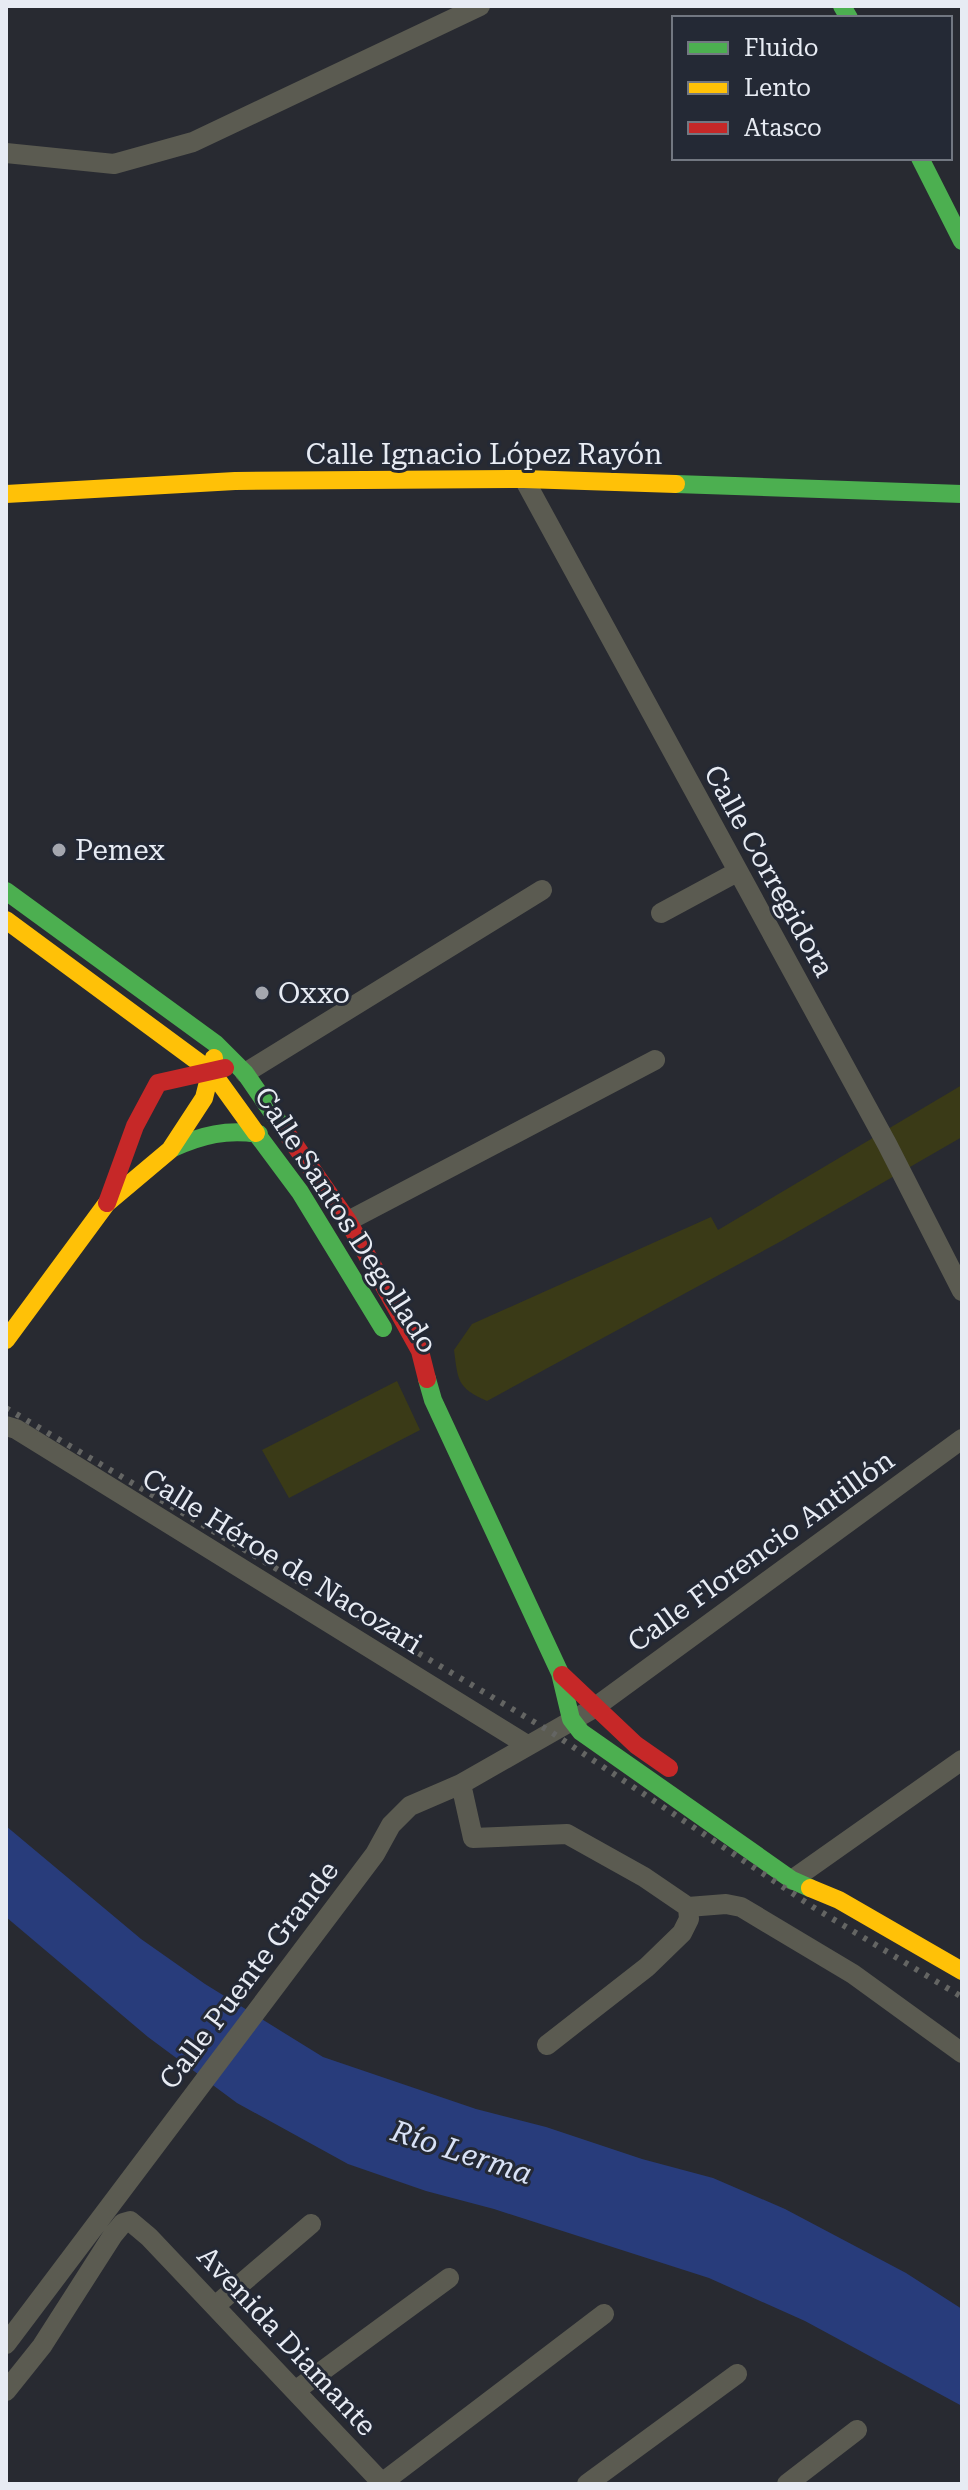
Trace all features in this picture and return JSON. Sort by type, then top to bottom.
[{"type":"main road","points":[[921,160],[962,241]]},
{"type":"main road","name":"Calle Ignacio López Rayón","points":[[6,494],[235,481],[524,479],[962,494]]},
{"type":"main road","name":"Calle Santos Degollado","points":[[6,891],[216,1044],[241,1069],[348,1221],[420,1351],[433,1400],[560,1673],[571,1719]]},
{"type":"main road","name":"Calle Santos Degollado","points":[[6,920],[212,1072],[300,1192],[399,1354],[433,1400]]},
{"type":"main road","points":[[107,1203],[133,1128],[158,1083],[162,1045],[156,1030]]},
{"type":"main road","points":[[6,1340],[107,1203],[170,1150],[200,1106],[212,1072],[216,1044]]},
{"type":"main road","points":[[158,1083],[241,1069]]},
{"type":"main road","points":[[170,1150],[212,1131],[236,1130],[259,1134]]},
{"type":"main road","name":"Calle Santos Degollado","points":[[560,1673],[594,1708]]},
{"type":"main road","points":[[594,1708],[636,1745],[685,1779]]},
{"type":"main road","points":[[571,1719],[595,1744],[798,1869],[839,1900],[962,1971]]},
{"type":"street","points":[[6,153],[114,164],[193,142],[480,6]]},
{"type":"street","name":"Calle Corregidora","points":[[524,479],[887,1144],[962,1291]]},
{"type":"street","points":[[661,913],[737,872]]},
{"type":"street","points":[[241,1069],[542,890]]},
{"type":"street","points":[[348,1221],[655,1060]]},
{"type":"street","name":"Calle Héroe de Nacozari","points":[[6,1426],[16,1429],[527,1745]]},
{"type":"street","name":"Calle Florencio Antillón","points":[[594,1708],[962,1439]]},
{"type":"street","name":"Calle Puente Grande","points":[[6,2344],[375,1854],[391,1825],[410,1806],[461,1784],[594,1708]]},
{"type":"street","points":[[798,1869],[962,1760]]},
{"type":"street","points":[[461,1784],[473,1838],[567,1834],[644,1877],[688,1907],[726,1904],[741,1907],[853,1974],[962,2053]]},
{"type":"street","points":[[547,2045],[647,1967],[682,1933],[689,1919],[688,1907]]},
{"type":"street","name":"Avenida Diamante","points":[[6,2391],[42,2346],[123,2223],[130,2221],[149,2237],[382,2483]]},
{"type":"street","points":[[215,2306],[311,2224]]},
{"type":"street","points":[[295,2391],[449,2278]]},
{"type":"street","points":[[382,2483],[604,2314]]},
{"type":"street","points":[[587,2484],[737,2374]]},
{"type":"street","points":[[787,2484],[857,2430]]},
{"type":"shaded area","points":[[962,1085],[962,1137],[785,1239],[487,1401],[470,1392],[461,1382],[454,1350],[472,1324],[711,1217],[718,1230]]},
{"type":"shaded area","points":[[397,1381],[420,1430],[289,1498],[262,1450]]},
{"type":"water","name":"Río Lerma","points":[[6,1826],[141,1939],[205,1984],[323,2057],[476,2109],[713,2178],[785,2209],[906,2273],[962,2309],[962,2406],[805,2321],[709,2278],[348,2164],[237,2103],[148,2037],[6,1917]]},
{"type":"railway","points":[[6,1408],[551,1732],[813,1907],[962,1997]]},
{"type":"traffic: fast","points":[[842,6],[848,16]]},
{"type":"traffic: fast","points":[[921,160],[962,241]]},
{"type":"traffic: fast","points":[[676,484],[962,494]]},
{"type":"traffic: fast","points":[[6,891],[216,1044],[245,1073],[285,1131]]},
{"type":"traffic: fast","points":[[256,1133],[300,1192],[383,1328]]},
{"type":"traffic: fast","points":[[173,1148],[215,1134],[259,1134]]},
{"type":"traffic: fast","points":[[427,1379],[433,1400],[560,1673],[571,1719],[581,1732],[792,1880],[810,1888]]},
{"type":"traffic: slow","points":[[6,494],[235,481],[524,479],[676,484]]},
{"type":"traffic: slow","points":[[6,920],[212,1072],[256,1133]]},
{"type":"traffic: slow","points":[[6,1340],[107,1203],[170,1150],[204,1098],[214,1058]]},
{"type":"traffic: slow","points":[[810,1888],[839,1900],[962,1971]]},
{"type":"traffic: jam","points":[[107,1203],[135,1126],[158,1083],[225,1068]]},
{"type":"traffic: jam","points":[[285,1131],[348,1221],[420,1351],[427,1379]]},
{"type":"traffic: jam","points":[[562,1675],[636,1745],[669,1768]]},
{"type":"place","name":"Pemex","points":[[59,850]]},
{"type":"place","name":"Oxxo","points":[[262,993]]}]
